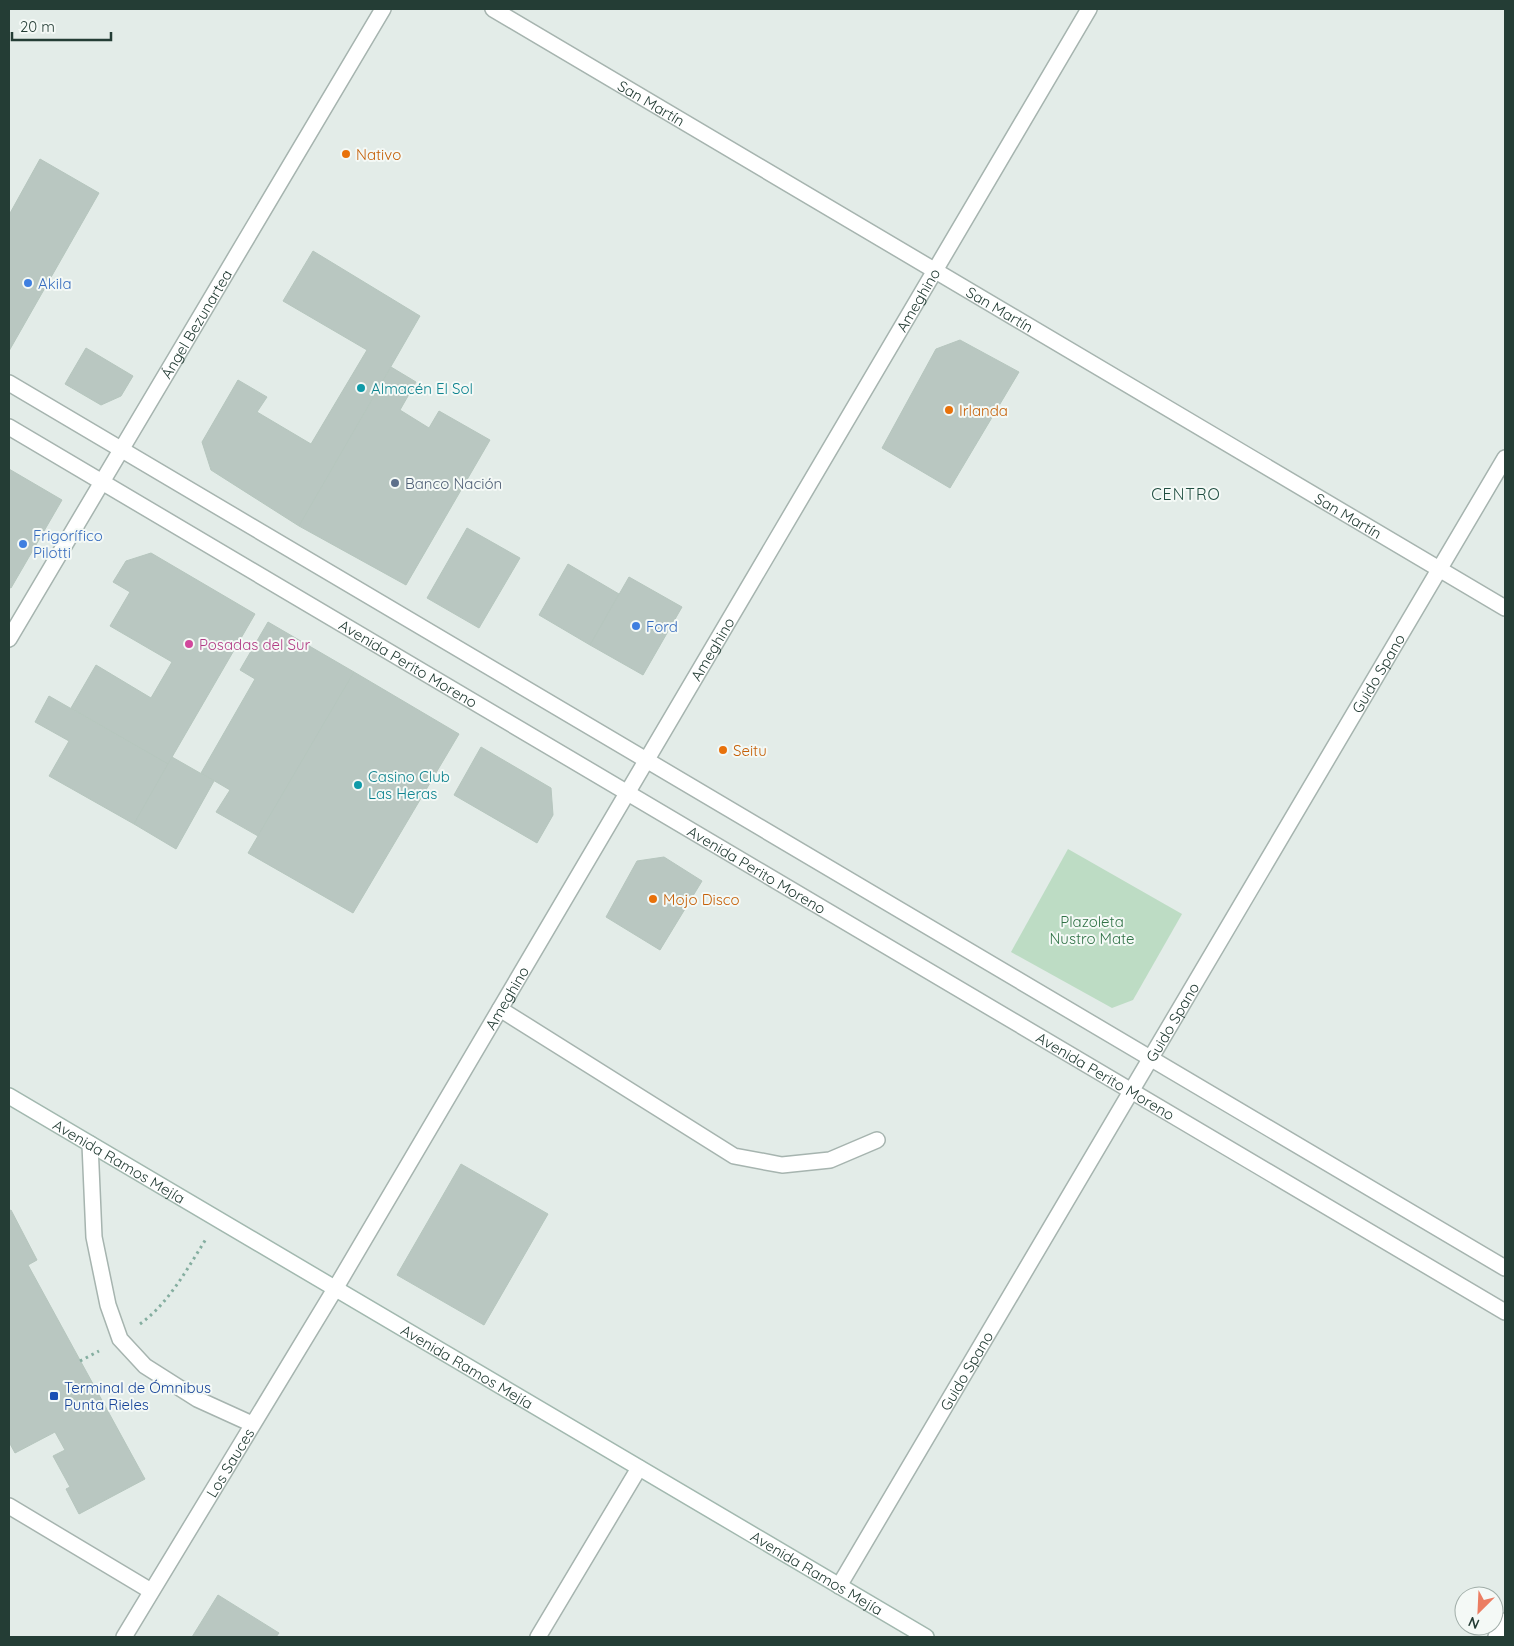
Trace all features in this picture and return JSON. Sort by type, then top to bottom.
[{"type":"street","name":"Ángel Bezunartea","points":[[9,638],[383,9]]},
{"type":"street","name":"San Martín","points":[[493,9],[1505,608]]},
{"type":"street","name":"Ameghino","points":[[334,1289],[1089,9]]},
{"type":"street","points":[[9,383],[1505,1268]]},
{"type":"street","name":"Avenida Perito Moreno","points":[[9,426],[1505,1312]]},
{"type":"street","name":"Guido Spano","points":[[839,1586],[1505,458]]},
{"type":"street","points":[[500,1009],[734,1156],[782,1165],[830,1160],[877,1140]]},
{"type":"street","name":"Avenida Ramos Mejía","points":[[9,1096],[926,1637]]},
{"type":"street","points":[[90,1144],[94,1237],[108,1306],[120,1339],[145,1366],[197,1399],[252,1424]]},
{"type":"street","name":"Los Sauces","points":[[124,1637],[334,1289]]},
{"type":"street","points":[[538,1637],[639,1468]]},
{"type":"street","points":[[9,1506],[151,1591]]},
{"type":"street","points":[[1496,1637],[1505,1621]]},
{"type":"path","points":[[80,1361],[120,1339],[149,1317],[174,1290],[218,1220]]},
{"type":"green space","name":"Plazoleta Nustro Mate","points":[[1068,849],[1182,914],[1133,1000],[1112,1008],[1011,952]]},
{"type":"building","name":"Akila","points":[[40,159],[99,193],[9,351],[9,215]]},
{"type":"building","name":"Almacén El Sol","points":[[313,251],[420,316],[299,526],[211,470],[202,442],[238,380],[267,397],[257,412],[311,444],[367,350],[283,301]]},
{"type":"building","name":"Irlanda","points":[[960,340],[1019,372],[950,488],[882,448],[936,349]]},
{"type":"building","points":[[86,348],[133,376],[121,396],[101,405],[65,384]]},
{"type":"building","name":"Banco Nación","points":[[391,367],[416,382],[400,410],[429,428],[439,411],[490,440],[406,585],[299,526]]},
{"type":"building","name":"Frigorífico Pilotti","points":[[9,469],[62,500],[11,588],[9,587]]},
{"type":"building","points":[[467,528],[520,558],[479,628],[427,598]]},
{"type":"building","name":"Posadas del Sur","points":[[151,553],[255,614],[168,764],[71,708],[96,665],[151,698],[172,662],[110,626],[130,592],[113,582],[126,561]]},
{"type":"building","points":[[568,564],[619,594],[590,645],[539,615]]},
{"type":"building","name":"Ford","points":[[629,577],[682,607],[643,675],[590,645]]},
{"type":"building","points":[[268,622],[354,672],[258,836],[216,812],[230,790],[201,773],[255,679],[240,670]]},
{"type":"building","name":"Casino Club Las Heras","points":[[354,672],[459,734],[353,913],[248,853]]},
{"type":"building","points":[[49,696],[168,764],[134,824],[49,776],[69,741],[35,722]]},
{"type":"building","points":[[481,747],[551,788],[553,815],[537,843],[454,795]]},
{"type":"building","points":[[172,757],[214,781],[176,849],[134,824]]},
{"type":"building","name":"Mojo Disco","points":[[664,857],[702,881],[660,950],[606,917],[637,861]]},
{"type":"building","points":[[461,1164],[548,1214],[484,1325],[397,1275]]},
{"type":"building","name":"Terminal de Ómnibus Punta Rieles","points":[[11,1210],[37,1260],[28,1265],[145,1479],[79,1514],[66,1489],[70,1487],[53,1456],[65,1450],[55,1432],[15,1453],[9,1442],[9,1211]]},
{"type":"building","points":[[218,1595],[279,1633],[276,1637],[192,1637]]},
{"type":"place","name":"Nativo","points":[[346,154]]},
{"type":"place","name":"Akila","points":[[28,283]]},
{"type":"place","name":"Almacén El Sol","points":[[361,388]]},
{"type":"place","name":"Irlanda","points":[[949,410]]},
{"type":"place","name":"Banco Nación","points":[[395,483]]},
{"type":"place","name":"Frigorífico Pilotti","points":[[23,544]]},
{"type":"place","name":"Ford","points":[[636,626]]},
{"type":"place","name":"Posadas del Sur","points":[[189,644]]},
{"type":"place","name":"Seitu","points":[[723,750]]},
{"type":"place","name":"Casino Club Las Heras","points":[[358,785]]},
{"type":"place","name":"Mojo Disco","points":[[653,899]]},
{"type":"place","name":"Terminal de Ómnibus Punta Rieles","points":[[54,1396]]},
{"type":"district","name":"CENTRO","points":[[1186,494]]}]
